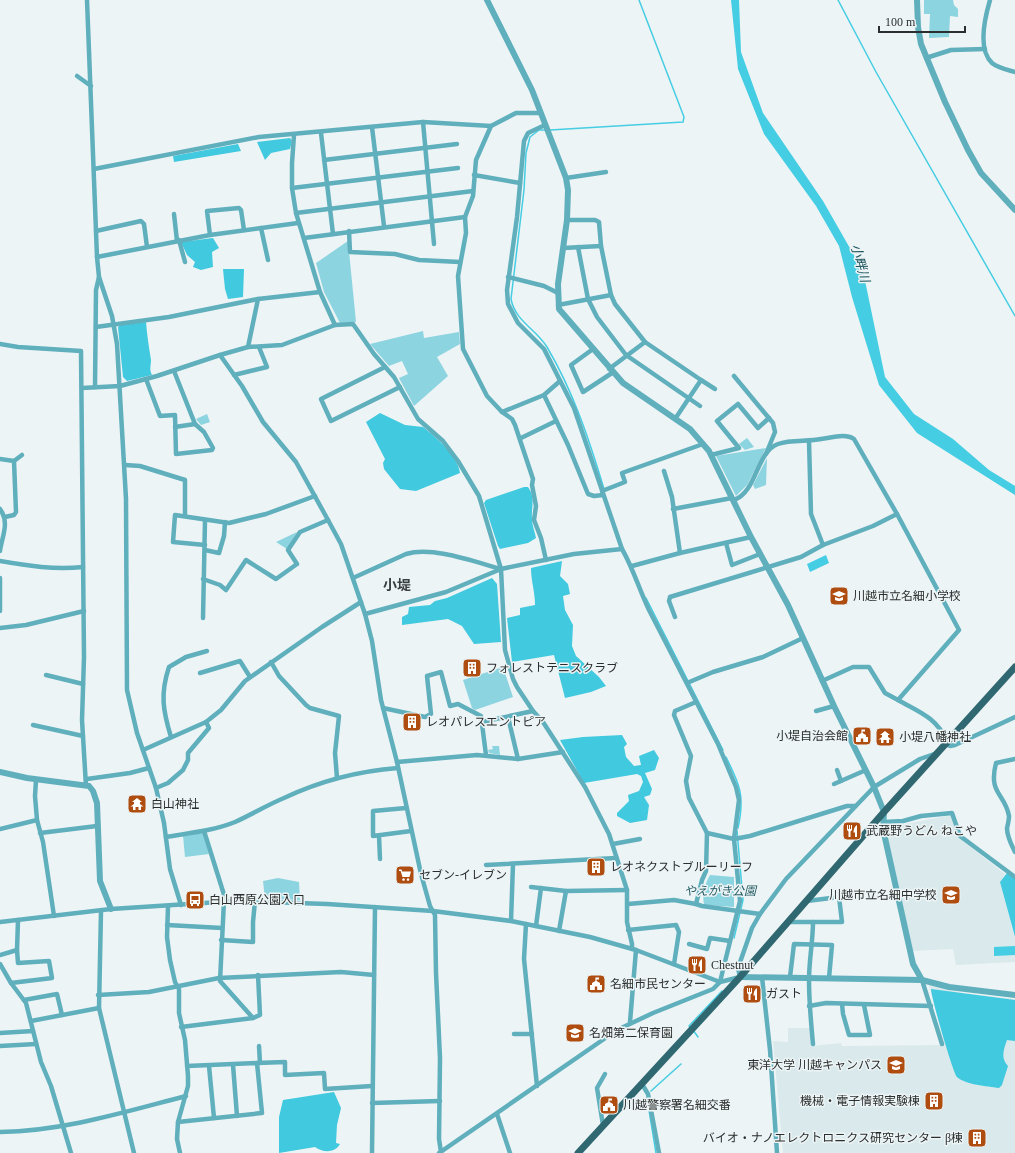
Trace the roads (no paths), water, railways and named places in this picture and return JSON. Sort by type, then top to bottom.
[{"type":"main road","points":[[578,1153],[740,977],[946,742],[1014,670]]},
{"type":"street","points":[[87,0],[97,257],[100,277],[114,325],[120,386],[125,465],[125,560],[128,597],[127,690],[132,717],[156,788],[166,837],[170,869],[181,905]]},
{"type":"street","points":[[487,0],[532,90],[566,178],[568,190],[567,220],[558,293],[558,305],[563,314],[623,383],[690,429],[711,455],[751,537],[788,605],[822,681],[874,787],[884,812],[883,828],[913,964],[922,980],[942,1044]]},
{"type":"street","points":[[917,0],[918,27],[926,58],[975,163],[992,187],[1015,210]]},
{"type":"street","points":[[990,0],[985,18],[985,49],[994,64],[1015,72]]},
{"type":"street","points":[[926,58],[950,50],[985,49]]},
{"type":"street","points":[[77,76],[91,86]]},
{"type":"street","points":[[94,169],[259,138],[424,122],[491,126],[516,113],[541,113]]},
{"type":"street","points":[[424,122],[434,244]]},
{"type":"street","points":[[545,125],[528,133],[524,141],[508,304],[518,323],[541,345],[574,408],[622,549],[632,566],[639,590],[718,744],[736,787],[739,800],[734,838],[740,911],[730,941],[720,982]]},
{"type":"street","points":[[491,126],[476,160],[473,191],[465,217],[466,233],[458,276],[463,349],[488,396],[502,412],[512,419],[521,438],[532,479],[536,506],[534,520],[542,538],[546,560]]},
{"type":"street","points":[[372,127],[384,226]]},
{"type":"street","points":[[321,133],[333,234]]},
{"type":"street","points":[[294,135],[292,188],[298,223],[320,292],[335,325]]},
{"type":"street","points":[[324,160],[457,144]]},
{"type":"street","points":[[292,188],[458,168]]},
{"type":"street","points":[[566,178],[573,175],[606,172]]},
{"type":"street","points":[[474,175],[520,183]]},
{"type":"street","points":[[296,213],[473,191]]},
{"type":"street","points":[[210,235],[207,211],[239,208],[241,210],[244,230]]},
{"type":"street","points":[[174,214],[178,240],[185,262]]},
{"type":"street","points":[[304,238],[384,226],[465,217]]},
{"type":"street","points":[[567,220],[597,220],[600,224],[601,246],[611,295],[615,304],[645,342],[715,388]]},
{"type":"street","points":[[96,231],[141,221],[144,224],[147,247]]},
{"type":"street","points":[[97,257],[178,240],[298,223]]},
{"type":"street","points":[[261,228],[268,260]]},
{"type":"street","points":[[349,231],[350,252],[395,254],[419,260],[460,262]]},
{"type":"street","points":[[563,248],[601,246]]},
{"type":"street","points":[[578,247],[588,299],[596,316],[626,355],[700,406]]},
{"type":"street","points":[[96,387],[96,290],[100,277]]},
{"type":"street","points":[[510,278],[544,286],[558,293]]},
{"type":"street","points":[[96,327],[169,316],[258,299],[320,292]]},
{"type":"street","points":[[558,305],[611,295]]},
{"type":"street","points":[[248,347],[258,299]]},
{"type":"street","points":[[82,388],[120,386],[248,347],[282,345],[335,325],[353,324],[370,349],[400,387],[418,419],[443,441],[473,484],[483,507],[501,569],[505,650],[517,687],[532,711],[543,722],[563,752],[601,816],[613,844],[616,858],[627,890],[627,922],[634,950],[630,1022]]},
{"type":"street","points":[[593,349],[571,365],[583,392],[611,371],[626,355],[645,342]]},
{"type":"street","points":[[0,344],[18,347],[81,351],[84,611],[82,736],[87,779],[86,786]]},
{"type":"street","points":[[234,375],[267,367],[259,347]]},
{"type":"street","points":[[220,355],[263,422],[296,462],[341,544],[365,614],[372,641],[383,708],[397,762],[420,874],[435,915],[440,1152],[630,1022],[694,998],[713,989],[720,982],[740,977],[922,980],[949,987],[1015,995]]},
{"type":"street","points":[[385,367],[322,399],[332,421],[400,387]]},
{"type":"street","points":[[146,379],[160,416],[174,415],[176,454],[212,450],[213,448],[204,432],[194,424],[174,370]]},
{"type":"street","points":[[673,509],[739,498],[745,492],[764,457],[775,432],[773,423],[734,376]]},
{"type":"street","points":[[675,418],[701,380]]},
{"type":"street","points":[[502,412],[544,395],[560,381]]},
{"type":"street","points":[[544,395],[578,466],[588,494],[594,496],[625,482],[622,473],[703,444]]},
{"type":"street","points":[[711,455],[739,448],[717,421],[738,404],[758,428],[769,418]]},
{"type":"street","points":[[521,438],[556,421]]},
{"type":"street","points":[[175,427],[194,424]]},
{"type":"street","points":[[764,457],[780,443],[809,441],[834,436],[853,438],[896,514],[959,630],[898,700]]},
{"type":"street","points":[[809,441],[810,509],[815,527],[823,545]]},
{"type":"street","points":[[0,459],[14,461],[22,455]]},
{"type":"street","points":[[5,517],[14,515],[16,512],[14,461]]},
{"type":"street","points":[[125,465],[140,466],[185,480],[185,516]]},
{"type":"street","points":[[664,470],[672,497],[680,553]]},
{"type":"street","points":[[224,522],[224,536],[220,553],[205,547],[173,542],[175,515],[205,520],[235,522],[266,514],[314,496]]},
{"type":"street","points":[[0,509],[5,517],[5,529],[0,551]]},
{"type":"street","points":[[675,617],[669,602],[670,597],[801,557],[823,545],[873,526],[896,514]]},
{"type":"street","points":[[203,618],[205,520]]},
{"type":"street","points":[[203,579],[220,585],[226,590],[246,560],[276,579],[296,564],[288,550],[300,532],[328,520]]},
{"type":"street","points":[[632,566],[680,553],[751,537]]},
{"type":"street","points":[[726,543],[732,565],[760,554]]},
{"type":"street","points":[[365,614],[446,592],[501,569],[574,554],[622,549]]},
{"type":"street","points":[[353,578],[406,554],[415,552],[447,555],[501,569]]},
{"type":"street","points":[[0,561],[53,569],[83,567]]},
{"type":"street","points":[[0,578],[0,611]]},
{"type":"street","points":[[143,750],[206,722],[221,710],[250,677],[270,662],[361,602]]},
{"type":"street","points":[[0,628],[21,626],[84,611]]},
{"type":"street","points":[[687,683],[713,672],[763,657],[803,638]]},
{"type":"street","points":[[171,737],[165,718],[162,695],[169,667],[186,657],[207,651]]},
{"type":"street","points":[[200,674],[240,661],[250,677]]},
{"type":"street","points":[[270,662],[279,676],[306,705],[310,708],[339,716],[335,752],[337,778]]},
{"type":"street","points":[[822,681],[853,667],[868,666],[885,693],[927,715],[939,726],[946,742],[950,746],[1015,717]]},
{"type":"street","points":[[383,708],[425,717],[431,714],[426,676],[441,672],[450,706],[458,704],[481,716],[486,755]]},
{"type":"street","points":[[46,675],[83,684]]},
{"type":"street","points":[[696,702],[675,711],[674,715],[691,756],[686,781],[689,798],[708,833],[706,871],[702,880],[696,904]]},
{"type":"street","points":[[816,711],[834,706]]},
{"type":"street","points":[[482,722],[532,711]]},
{"type":"street","points":[[508,717],[518,759]]},
{"type":"street","points":[[156,788],[168,783],[183,770],[188,760],[188,753],[209,728],[206,722]]},
{"type":"street","points":[[33,725],[82,736]]},
{"type":"street","points":[[397,762],[486,755],[518,759],[563,752]]},
{"type":"street","points":[[740,977],[738,968],[760,914],[786,879],[874,787],[920,759],[938,752]]},
{"type":"street","points":[[1015,759],[996,763],[994,776],[996,791],[1006,806],[1009,816],[1008,835],[1015,852]]},
{"type":"street","points":[[87,779],[130,773],[149,768]]},
{"type":"street","points":[[166,837],[204,831],[234,823],[285,797],[337,778],[367,771],[398,768]]},
{"type":"street","points":[[837,770],[841,781]]},
{"type":"street","points":[[834,784],[866,770]]},
{"type":"street","points":[[0,772],[36,780],[86,786],[91,788],[96,796],[100,881],[111,909]]},
{"type":"street","points":[[36,780],[35,796],[37,820],[54,916]]},
{"type":"street","points":[[708,833],[734,838],[750,836],[847,806],[855,806]]},
{"type":"street","points":[[406,808],[373,811],[374,836],[411,831]]},
{"type":"street","points":[[884,822],[903,821],[936,814],[952,813],[960,836],[1015,877]]},
{"type":"street","points":[[0,829],[37,820]]},
{"type":"street","points":[[40,832],[97,826]]},
{"type":"street","points":[[204,831],[225,901],[219,978],[231,996],[253,1018]]},
{"type":"street","points":[[379,836],[380,859]]},
{"type":"street","points":[[613,844],[640,839]]},
{"type":"street","points":[[486,865],[616,858]]},
{"type":"street","points":[[510,921],[513,864]]},
{"type":"street","points":[[531,887],[566,891],[627,890]]},
{"type":"street","points":[[536,926],[541,888]]},
{"type":"street","points":[[559,931],[566,891]]},
{"type":"street","points":[[789,922],[842,922],[839,897],[807,901]]},
{"type":"street","points":[[628,904],[674,900],[702,906],[760,914]]},
{"type":"street","points":[[0,922],[111,909],[225,901],[255,901],[433,911],[510,921],[590,937],[634,950],[720,982]]},
{"type":"street","points":[[222,940],[253,942],[255,901]]},
{"type":"street","points":[[168,906],[167,925],[170,960],[178,986],[188,1086],[178,1122],[177,1139],[180,1153]]},
{"type":"street","points":[[372,1153],[375,907]]},
{"type":"street","points":[[101,911],[98,995],[99,1008],[134,1153]]},
{"type":"street","points":[[11,983],[52,978],[49,961],[18,963],[18,920]]},
{"type":"street","points":[[813,922],[813,945],[809,978],[809,1006],[813,1044]]},
{"type":"street","points":[[526,924],[524,959],[528,986],[528,1007],[532,1034],[536,1086]]},
{"type":"street","points":[[167,925],[222,928]]},
{"type":"street","points":[[628,930],[676,925],[679,932],[674,964]]},
{"type":"street","points":[[690,944],[707,949],[710,938],[730,941]]},
{"type":"street","points":[[790,977],[794,944],[832,945],[829,978]]},
{"type":"street","points":[[0,955],[18,950]]},
{"type":"street","points":[[0,964],[11,983],[24,1000],[41,1064],[51,1086],[64,1125],[71,1153]]},
{"type":"street","points":[[98,995],[136,993],[219,978],[258,975],[341,972],[374,975]]},
{"type":"street","points":[[181,1028],[253,1018],[260,1015],[258,975]]},
{"type":"street","points":[[762,977],[770,1050],[777,1153]]},
{"type":"street","points":[[24,1000],[57,994],[62,1015]]},
{"type":"street","points":[[809,1006],[842,1004],[931,1006]]},
{"type":"street","points":[[842,1004],[843,1014],[849,1035],[870,1035],[864,1005]]},
{"type":"street","points":[[31,1022],[99,1008]]},
{"type":"street","points":[[0,1033],[33,1031]]},
{"type":"street","points":[[514,1034],[532,1034]]},
{"type":"street","points":[[0,1046],[36,1044]]},
{"type":"street","points":[[178,1122],[262,1113],[258,1063],[259,1046]]},
{"type":"street","points":[[187,1066],[285,1062],[285,1075],[324,1073],[325,1089],[372,1086]]},
{"type":"street","points":[[232,1065],[237,1116]]},
{"type":"street","points":[[209,1066],[214,1118]]},
{"type":"street","points":[[603,1125],[596,1088],[605,1074]]},
{"type":"street","points":[[642,1084],[648,1094],[659,1153]]},
{"type":"street","points":[[0,1132],[30,1131],[64,1125],[124,1113],[186,1096]]},
{"type":"street","points":[[372,1103],[440,1101]]},
{"type":"street","points":[[497,1114],[510,1153]]},
{"type":"waterway","points":[[550,130],[683,122],[684,117],[639,0]]},
{"type":"waterway","points":[[838,0],[876,72],[1015,316]]},
{"type":"waterway","points":[[546,130],[539,130],[530,137],[526,153],[524,190],[511,299],[513,307],[521,319],[547,347],[565,381],[573,398],[604,489]]},
{"type":"waterway","points":[[646,598],[723,750]]},
{"type":"waterway","points":[[726,757],[735,775],[740,791],[741,807],[738,828]]},
{"type":"waterway","points":[[734,938],[743,900],[737,831]]},
{"type":"waterway","points":[[691,1028],[689,1026],[722,991]]},
{"type":"waterway","points":[[693,1030],[698,1037]]},
{"type":"waterway","points":[[651,1091],[681,1064]]},
{"type":"waterway","points":[[648,1104],[656,1153]]},
{"type":"place","name":"川越市立名細小学校","points":[[839,596]]},
{"type":"place","name":"フォレストテニスクラブ","points":[[472,668]]},
{"type":"place","name":"レオパレスエントピア","points":[[412,722]]},
{"type":"place","name":"小堤自治会館","points":[[862,736]]},
{"type":"place","name":"小堤八幡神社","points":[[885,737]]},
{"type":"place","name":"白山神社","points":[[137,804]]},
{"type":"place","name":"武蔵野うどん ねこや","points":[[852,831]]},
{"type":"place","name":"レオネクストブルーリーフ","points":[[596,867]]},
{"type":"place","name":"セブン-イレブン","points":[[405,875]]},
{"type":"place","name":"川越市立名細中学校","points":[[951,895]]},
{"type":"place","name":"白山西原公園入口","points":[[195,900]]},
{"type":"place","name":"Chestnut","points":[[697,965]]},
{"type":"place","name":"名細市民センター","points":[[596,984]]},
{"type":"place","name":"ガスト","points":[[752,994]]},
{"type":"place","name":"名畑第二保育園","points":[[575,1033]]},
{"type":"place","name":"東洋大学 川越キャンパス","points":[[896,1065]]},
{"type":"place","name":"機械・電子情報実験棟","points":[[934,1101]]},
{"type":"place","name":"川越警察署名細交番","points":[[609,1105]]},
{"type":"place","name":"バイオ・ナノエレクトロニクス研究センター β棟","points":[[977,1138]]},
{"type":"district","name":"小堤","points":[[397,585]]},
{"type":"water label","name":"小畔川","points":[[861,263]]},
{"type":"park label","name":"やえがき公園","points":[[720,891]]}]
